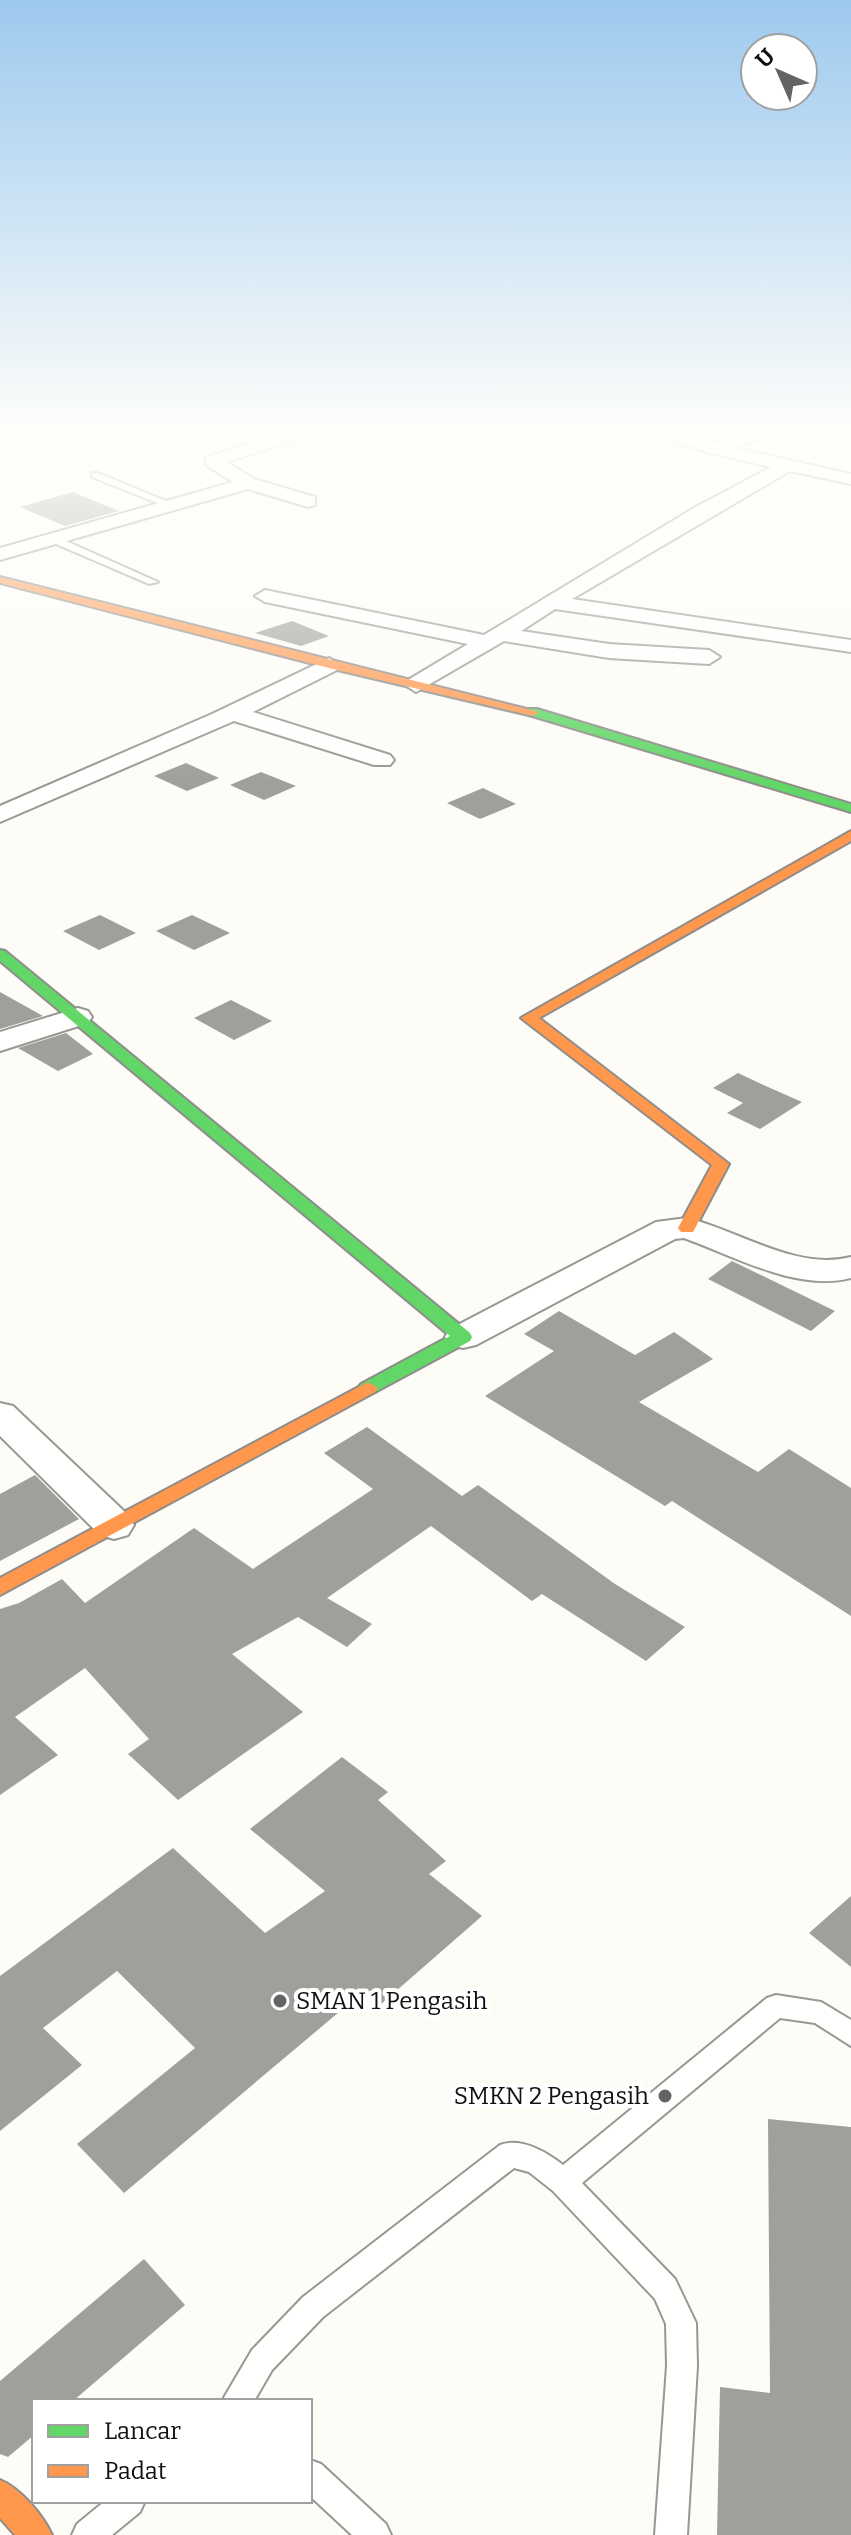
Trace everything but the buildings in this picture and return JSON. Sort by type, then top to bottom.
[{"type":"street","points":[[0,554],[34,544]]},
{"type":"street","points":[[416,685],[649,544]]},
{"type":"street","points":[[0,580],[329,665],[550,716],[851,808]]},
{"type":"street","points":[[265,596],[495,638],[609,651],[709,657]]},
{"type":"street","points":[[554,603],[851,646]]},
{"type":"street","points":[[0,815],[233,713],[329,665]]},
{"type":"street","points":[[233,713],[283,726],[382,760]]},
{"type":"street","points":[[687,1228],[721,1164],[529,1018],[851,835]]},
{"type":"street","points":[[0,954],[463,1337]]},
{"type":"street","points":[[0,1042],[78,1017]]},
{"type":"street","points":[[0,1587],[668,1229],[687,1228],[810,1269],[843,1272],[851,1267]]},
{"type":"street","points":[[0,1415],[114,1525]]},
{"type":"street","points":[[0,2495],[36,2535]]},
{"type":"lane","points":[[65,544],[153,582]]},
{"type":"lane","points":[[563,2182],[776,2006],[821,2013],[851,2035]]},
{"type":"lane","points":[[238,2399],[262,2360],[313,2307],[510,2154],[537,2161],[563,2182],[665,2289],[681,2323],[682,2366],[671,2535]]},
{"type":"lane","points":[[312,2477],[375,2535]]},
{"type":"lane","points":[[88,2535],[127,2503]]},
{"type":"traffic: fast","points":[[533,712],[851,808]]},
{"type":"traffic: fast","points":[[0,954],[463,1337],[368,1388]]},
{"type":"traffic: slow","points":[[0,580],[329,665],[533,712]]},
{"type":"traffic: slow","points":[[687,1228],[721,1164],[529,1018],[851,835]]},
{"type":"traffic: slow","points":[[0,1587],[368,1388]]},
{"type":"traffic: slow","points":[[0,2495],[36,2535]]},
{"type":"place","name":"SMAN 1 Pengasih","points":[[280,2001]]},
{"type":"place","name":"SMKN 2 Pengasih","points":[[665,2096]]}]
